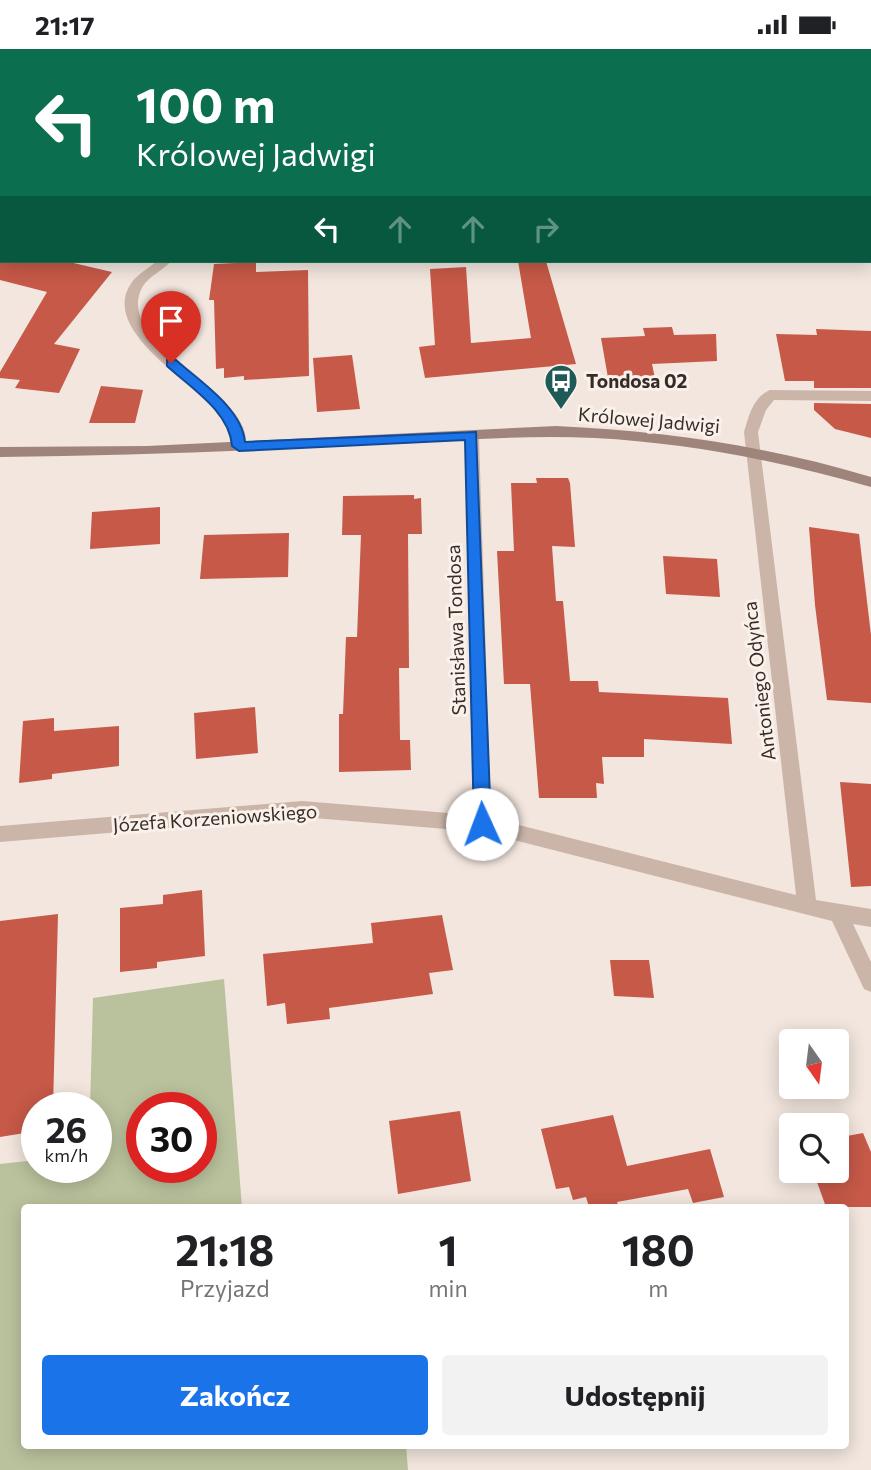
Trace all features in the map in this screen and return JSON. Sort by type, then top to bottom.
[{"type":"street","points":[[164,263],[136,287],[129,301],[133,319],[162,353],[226,413],[237,431],[239,446]]},
{"type":"street","name":"Antoniego Odyńca","points":[[807,907],[751,432],[759,408],[769,395],[871,396]]},
{"type":"street","name":"Królowej Jadwigi","points":[[0,452],[45,454],[556,431],[617,433],[752,450],[871,482]]},
{"type":"street","name":"Stanisława Tondosa","points":[[472,436],[482,824]]},
{"type":"street","name":"Józefa Korzeniowskiego","points":[[0,834],[302,809],[482,824],[807,907],[871,918]]},
{"type":"street","points":[[838,914],[871,983]]},
{"type":"green space","points":[[224,979],[242,1204],[21,1204],[21,1449],[406,1449],[408,1470],[0,1470],[0,1164],[21,1162],[21,1183],[112,1183],[112,1092],[90,1092],[93,998]]},
{"type":"building","points":[[0,263],[74,263],[112,272],[54,344],[80,349],[59,393],[15,388],[20,380],[0,378],[0,372],[47,292],[0,280]]},
{"type":"building","points":[[256,263],[256,272],[308,270],[309,376],[244,380],[244,376],[224,378],[224,368],[216,369],[214,300],[209,300],[214,264]]},
{"type":"building","points":[[518,263],[547,263],[576,364],[425,378],[419,347],[435,345],[430,269],[466,267],[471,343],[531,338]]},
{"type":"building","points":[[672,327],[674,335],[716,334],[717,361],[652,364],[657,388],[610,389],[601,338],[645,336],[643,328]]},
{"type":"building","points":[[816,329],[871,331],[871,388],[814,388],[814,381],[785,381],[776,334],[817,335]]},
{"type":"building","points":[[352,355],[360,409],[317,412],[313,358]]},
{"type":"building","points":[[101,386],[143,390],[135,423],[89,423]]},
{"type":"building","points":[[814,403],[871,404],[871,438],[835,429],[814,410]]},
{"type":"building","points":[[536,478],[568,478],[570,483],[575,547],[552,546],[556,601],[563,601],[570,681],[598,681],[599,692],[728,698],[732,744],[644,739],[644,757],[602,757],[604,784],[596,783],[597,798],[539,798],[530,684],[504,684],[497,551],[514,551],[511,483],[537,483]]},
{"type":"building","points":[[414,495],[414,499],[421,498],[422,534],[408,534],[409,668],[399,668],[400,740],[410,740],[411,770],[339,772],[339,714],[343,714],[346,637],[357,637],[361,535],[342,535],[343,496]]},
{"type":"building","points":[[160,507],[160,544],[90,549],[92,512]]},
{"type":"building","points":[[809,527],[859,534],[871,635],[871,703],[827,700],[815,605]]},
{"type":"building","points":[[289,533],[288,577],[200,579],[204,535]]},
{"type":"building","points":[[663,556],[717,559],[720,597],[666,594]]},
{"type":"building","points":[[255,707],[258,753],[196,759],[194,713]]},
{"type":"building","points":[[54,718],[54,731],[119,726],[119,766],[52,774],[52,779],[19,783],[23,721]]},
{"type":"building","points":[[840,782],[871,784],[871,886],[851,887]]},
{"type":"building","points":[[202,890],[205,956],[157,962],[157,968],[120,972],[120,908],[163,904],[163,895]]},
{"type":"building","points":[[58,914],[53,1092],[21,1092],[21,1134],[0,1137],[0,921]]},
{"type":"building","points":[[442,915],[453,970],[429,973],[433,994],[329,1008],[330,1019],[287,1024],[285,1003],[267,1006],[263,954],[373,943],[371,923]]},
{"type":"building","points":[[610,960],[649,960],[654,998],[614,996]]},
{"type":"building","points":[[460,1111],[471,1181],[398,1194],[389,1121]]},
{"type":"building","points":[[613,1115],[627,1166],[710,1149],[724,1197],[693,1203],[688,1189],[617,1202],[618,1204],[588,1204],[586,1197],[573,1200],[569,1187],[556,1189],[541,1129]]},
{"type":"building","points":[[863,1133],[871,1152],[871,1207],[825,1204],[817,1183],[849,1183],[849,1136]]},
{"type":"place","name":"Tondosa 02","points":[[561,411]]},
{"type":"route","points":[[171,363],[226,413],[237,431],[239,446],[472,436],[482,824]]}]
